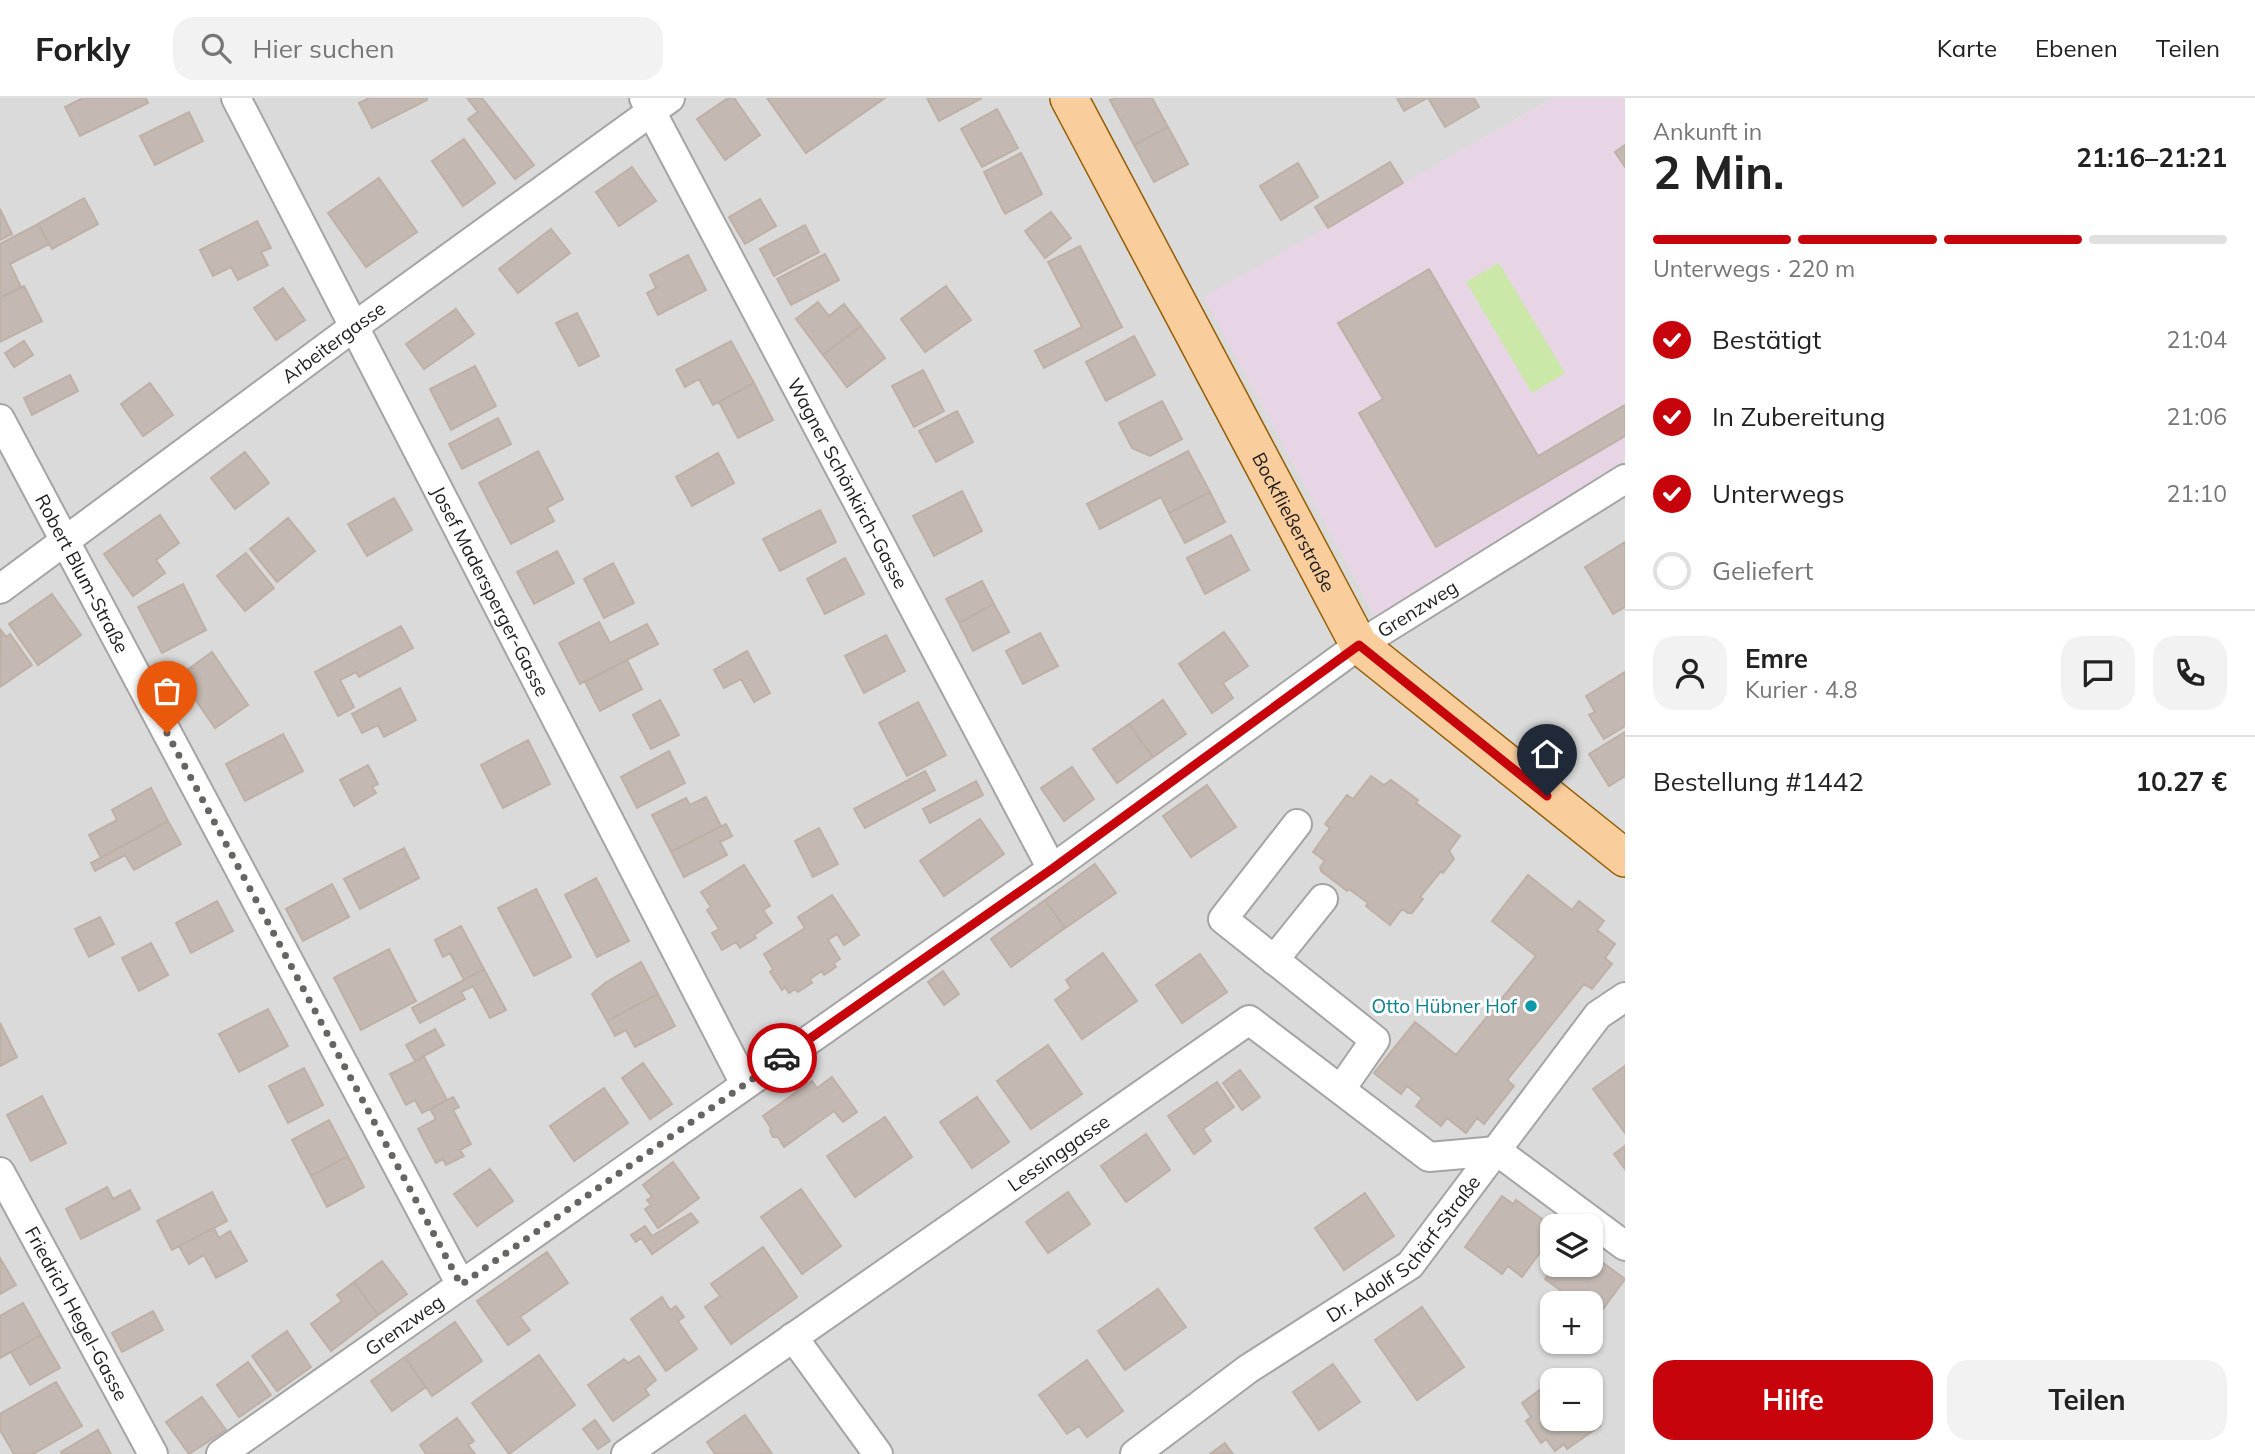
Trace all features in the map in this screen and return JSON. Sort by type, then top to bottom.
[{"type":"main road","name":"Bockfließerstraße","points":[[1069,98],[1359,645],[1620,847]]},
{"type":"street","name":"Josef Madersperger-Gasse","points":[[236,98],[745,1083]]},
{"type":"street","name":"Arbeitergasse","points":[[0,589],[655,103]]},
{"type":"street","name":"Wagner Schönkirch-Gasse","points":[[655,103],[1052,869]]},
{"type":"street","name":"Robert Blum-Straße","points":[[0,419],[461,1285]]},
{"type":"street","name":"Grenzweg","points":[[221,1454],[1052,869],[1359,645],[1625,480]]},
{"type":"street","points":[[1297,824],[1223,919],[1375,1040],[1341,1090]]},
{"type":"street","points":[[1274,960],[1323,899]]},
{"type":"street","name":"Dr. Adolf Schärf-Straße","points":[[1135,1454],[1248,1370],[1410,1265],[1598,1015],[1625,996]]},
{"type":"street","name":"Lessinggasse","points":[[626,1454],[1249,1020],[1429,1157],[1497,1151]]},
{"type":"street","points":[[1497,1151],[1625,1246]]},
{"type":"street","name":"Friedrich Hegel-Gasse","points":[[0,1172],[153,1454]]},
{"type":"street","points":[[793,1337],[878,1454]]},
{"type":"shaded area","points":[[0,98],[1553,98],[1205,298],[1375,616],[1625,460],[1625,1454],[0,1454]]},
{"type":"shaded area","points":[[1553,98],[1625,98],[1625,460],[1375,616],[1204,297]]},
{"type":"green space","points":[[1499,263],[1565,373],[1532,393],[1466,282]]},
{"type":"building","points":[[83,98],[146,98],[148,103],[80,136],[65,107]]},
{"type":"building","points":[[369,98],[427,100],[372,128],[359,103]]},
{"type":"building","points":[[467,98],[482,98],[534,165],[515,179],[468,119],[478,112]]},
{"type":"building","points":[[728,98],[734,98],[760,135],[725,160],[697,119]]},
{"type":"building","points":[[767,98],[885,98],[806,153]]},
{"type":"building","points":[[927,98],[982,98],[939,121]]},
{"type":"building","points":[[1152,98],[1168,127],[1134,145],[1110,100]]},
{"type":"building","points":[[1397,98],[1427,98],[1404,111]]},
{"type":"building","points":[[1428,98],[1474,98],[1479,107],[1445,127]]},
{"type":"building","points":[[997,109],[1018,148],[982,167],[961,129]]},
{"type":"building","points":[[189,112],[203,141],[155,165],[140,136]]},
{"type":"building","points":[[1168,127],[1188,164],[1154,182],[1134,145]]},
{"type":"building","points":[[464,139],[495,183],[463,206],[432,161]]},
{"type":"building","points":[[1625,145],[1625,167],[1615,152]]},
{"type":"building","points":[[1021,153],[1042,194],[1005,214],[984,172]]},
{"type":"building","points":[[1390,162],[1403,183],[1328,228],[1315,207]]},
{"type":"building","points":[[1298,163],[1318,197],[1281,220],[1260,186]]},
{"type":"building","points":[[632,167],[656,201],[619,226],[596,192]]},
{"type":"building","points":[[379,178],[417,232],[366,267],[328,213]]},
{"type":"building","points":[[84,198],[98,224],[52,249],[38,224]]},
{"type":"building","points":[[760,199],[776,226],[745,244],[729,217]]},
{"type":"building","points":[[0,209],[12,234],[0,240]]},
{"type":"building","points":[[1051,212],[1071,238],[1045,258],[1025,231]]},
{"type":"building","points":[[257,221],[271,248],[261,252],[268,265],[238,280],[231,267],[213,276],[200,250]]},
{"type":"building","points":[[38,224],[49,244],[10,264],[21,287],[0,298],[0,244]]},
{"type":"building","points":[[805,225],[819,252],[774,276],[760,249]]},
{"type":"building","points":[[551,229],[570,253],[518,293],[499,269]]},
{"type":"building","points":[[1080,246],[1122,327],[1044,368],[1035,351],[1082,327],[1048,262]]},
{"type":"building","points":[[825,254],[839,280],[791,305],[777,279]]},
{"type":"building","points":[[688,255],[706,290],[658,315],[647,293],[656,288],[650,275]]},
{"type":"building","points":[[1429,269],[1538,456],[1625,405],[1625,436],[1436,547],[1359,413],[1383,399],[1338,323]]},
{"type":"building","points":[[24,286],[42,321],[0,342],[0,298]]},
{"type":"building","points":[[946,286],[971,320],[925,352],[901,319]]},
{"type":"building","points":[[283,288],[305,320],[276,340],[254,308]]},
{"type":"building","points":[[818,302],[829,316],[844,304],[861,326],[823,355],[796,319]]},
{"type":"building","points":[[456,309],[474,334],[424,369],[406,344]]},
{"type":"building","points":[[577,313],[599,356],[579,366],[556,323]]},
{"type":"building","points":[[861,326],[885,358],[847,387],[823,355]]},
{"type":"building","points":[[1134,336],[1155,375],[1106,401],[1086,362]]},
{"type":"building","points":[[24,341],[33,355],[14,367],[5,353]]},
{"type":"building","points":[[731,341],[754,383],[713,405],[699,379],[685,387],[676,370]]},
{"type":"building","points":[[475,366],[496,406],[451,430],[430,389]]},
{"type":"building","points":[[923,370],[944,411],[914,427],[892,386]]},
{"type":"building","points":[[70,375],[78,391],[32,415],[24,398]]},
{"type":"building","points":[[150,383],[173,415],[143,436],[121,404]]},
{"type":"building","points":[[754,383],[773,420],[738,438],[719,402]]},
{"type":"building","points":[[1162,401],[1182,439],[1150,456],[1132,448],[1119,423]]},
{"type":"building","points":[[957,411],[973,442],[936,462],[919,431]]},
{"type":"building","points":[[498,418],[511,444],[462,469],[449,444]]},
{"type":"building","points":[[538,451],[563,499],[547,508],[554,521],[511,544],[479,483]]},
{"type":"building","points":[[1188,451],[1210,492],[1169,513],[1161,497],[1100,529],[1087,504]]},
{"type":"building","points":[[245,452],[269,483],[235,509],[211,478]]},
{"type":"building","points":[[718,453],[734,483],[692,506],[676,477]]},
{"type":"building","points":[[962,491],[982,531],[934,556],[913,516]]},
{"type":"building","points":[[1210,492],[1225,522],[1185,543],[1169,513]]},
{"type":"building","points":[[394,498],[412,530],[367,556],[348,524]]},
{"type":"building","points":[[820,510],[836,542],[780,571],[763,539]]},
{"type":"building","points":[[160,515],[179,543],[156,560],[165,573],[133,596],[104,554]]},
{"type":"building","points":[[288,518],[315,551],[277,582],[250,549]]},
{"type":"building","points":[[1231,535],[1249,570],[1205,594],[1187,558]]},
{"type":"building","points":[[1625,542],[1625,607],[1613,614],[1585,567]]},
{"type":"building","points":[[557,551],[574,583],[534,604],[517,572]]},
{"type":"building","points":[[246,553],[274,588],[245,611],[217,576]]},
{"type":"building","points":[[845,558],[864,594],[825,614],[807,579]]},
{"type":"building","points":[[613,563],[634,603],[604,618],[584,579]]},
{"type":"building","points":[[982,581],[994,604],[959,623],[946,599]]},
{"type":"building","points":[[183,584],[206,630],[162,653],[138,607]]},
{"type":"building","points":[[52,594],[81,635],[38,665],[9,624]]},
{"type":"building","points":[[994,604],[1009,632],[973,651],[959,623]]},
{"type":"building","points":[[599,622],[610,643],[647,624],[658,644],[580,684],[559,643]]},
{"type":"building","points":[[401,626],[413,648],[359,677],[356,672],[340,680],[354,707],[338,716],[315,672]]},
{"type":"building","points":[[1,630],[6,637],[10,634],[32,665],[0,687]]},
{"type":"building","points":[[1224,632],[1248,666],[1223,683],[1233,698],[1212,713],[1179,664]]},
{"type":"building","points":[[1040,633],[1058,666],[1023,684],[1006,651]]},
{"type":"building","points":[[886,635],[905,671],[864,693],[845,656]]},
{"type":"building","points":[[747,651],[770,693],[754,702],[741,679],[724,688],[714,670]]},
{"type":"building","points":[[212,652],[248,705],[215,728],[179,676]]},
{"type":"building","points":[[627,660],[642,689],[600,711],[585,682]]},
{"type":"building","points":[[1625,672],[1625,726],[1604,739],[1589,715],[1595,712],[1586,696]]},
{"type":"building","points":[[400,688],[416,720],[384,737],[378,725],[362,733],[352,714]]},
{"type":"building","points":[[660,700],[679,735],[651,749],[633,715]]},
{"type":"building","points":[[1163,700],[1186,734],[1153,757],[1129,724]]},
{"type":"building","points":[[918,702],[946,755],[907,776],[879,723]]},
{"type":"building","points":[[1129,724],[1153,757],[1117,783],[1093,749]]},
{"type":"building","points":[[1625,732],[1625,776],[1609,786],[1589,754]]},
{"type":"building","points":[[283,734],[303,771],[245,801],[226,764]]},
{"type":"building","points":[[528,740],[550,784],[503,808],[481,765]]},
{"type":"building","points":[[669,751],[685,783],[637,808],[621,777]]},
{"type":"building","points":[[368,765],[378,784],[372,787],[376,793],[354,806],[340,780]]},
{"type":"building","points":[[1072,767],[1094,799],[1064,821],[1041,788]]},
{"type":"building","points":[[925,771],[935,790],[865,828],[854,809]]},
{"type":"building","points":[[1371,776],[1384,785],[1391,780],[1418,800],[1416,803],[1460,836],[1449,851],[1454,859],[1420,897],[1423,899],[1412,913],[1402,909],[1390,925],[1366,906],[1368,903],[1321,871],[1320,867],[1325,861],[1313,852],[1330,828],[1325,824],[1347,795],[1353,799]]},
{"type":"building","points":[[976,781],[983,795],[930,823],[923,809]]},
{"type":"building","points":[[1207,785],[1236,827],[1191,857],[1163,816]]},
{"type":"building","points":[[151,788],[168,821],[101,858],[89,835],[117,820],[112,810]]},
{"type":"building","points":[[706,797],[721,826],[671,852],[652,815],[686,798],[690,805]]},
{"type":"building","points":[[980,819],[1004,854],[944,896],[920,861]]},
{"type":"building","points":[[168,821],[181,844],[134,870],[125,855],[95,871],[91,863]]},
{"type":"building","points":[[726,824],[732,836],[720,842],[727,855],[684,877],[671,852]]},
{"type":"building","points":[[819,828],[838,864],[813,877],[795,841]]},
{"type":"building","points":[[404,848],[419,878],[360,909],[344,879]]},
{"type":"building","points":[[1095,864],[1116,893],[1065,928],[1045,900]]},
{"type":"building","points":[[744,865],[770,906],[763,910],[772,923],[740,948],[736,942],[722,950],[712,933],[719,929],[707,910],[711,907],[701,892]]},
{"type":"building","name":"Otto Hübner Hof","points":[[1528,875],[1572,910],[1579,901],[1604,921],[1597,930],[1615,944],[1605,958],[1612,964],[1592,989],[1584,984],[1507,1080],[1514,1086],[1484,1124],[1477,1118],[1466,1133],[1447,1118],[1441,1126],[1416,1106],[1422,1098],[1407,1086],[1401,1094],[1374,1073],[1415,1022],[1456,1055],[1536,956],[1492,921]]},
{"type":"building","points":[[596,878],[629,941],[597,957],[565,895]]},
{"type":"building","points":[[332,884],[349,917],[303,941],[286,909]]},
{"type":"building","points":[[536,889],[571,957],[534,976],[498,908]]},
{"type":"building","points":[[832,895],[859,935],[844,945],[837,934],[828,940],[840,959],[834,963],[836,967],[824,975],[822,971],[810,979],[812,983],[798,992],[795,989],[789,993],[785,987],[782,990],[770,972],[773,969],[764,954],[805,928],[798,917]]},
{"type":"building","points":[[1045,900],[1065,928],[1011,967],[991,939]]},
{"type":"building","points":[[217,901],[233,931],[191,953],[176,923]]},
{"type":"building","points":[[100,917],[114,944],[89,957],[75,929]]},
{"type":"building","points":[[461,926],[484,969],[464,980],[450,953],[443,957],[435,940]]},
{"type":"building","points":[[151,943],[168,975],[139,991],[122,958]]},
{"type":"building","points":[[389,949],[416,1001],[361,1030],[334,978]]},
{"type":"building","points":[[1103,953],[1137,1001],[1082,1039],[1055,1000],[1071,988],[1066,980]]},
{"type":"building","points":[[1200,954],[1227,992],[1182,1023],[1156,985]]},
{"type":"building","points":[[641,962],[658,994],[607,1021],[592,994],[605,983]]},
{"type":"building","points":[[484,969],[506,1010],[490,1018],[473,986],[461,992],[465,999],[420,1023],[412,1008]]},
{"type":"building","points":[[943,971],[959,994],[944,1005],[928,982]]},
{"type":"building","points":[[658,994],[675,1026],[635,1047],[626,1030],[615,1036],[607,1021]]},
{"type":"building","points":[[268,1009],[288,1046],[239,1072],[219,1034]]},
{"type":"building","points":[[0,1023],[17,1057],[0,1066]]},
{"type":"building","points":[[435,1029],[444,1045],[415,1061],[406,1045]]},
{"type":"building","points":[[1048,1045],[1082,1094],[1031,1129],[997,1081]]},
{"type":"building","points":[[424,1057],[447,1100],[422,1113],[415,1100],[406,1105],[390,1074]]},
{"type":"building","points":[[643,1063],[672,1104],[650,1119],[622,1078]]},
{"type":"building","points":[[1625,1066],[1625,1133],[1593,1089]]},
{"type":"building","points":[[304,1068],[323,1105],[288,1123],[269,1086]]},
{"type":"building","points":[[1240,1070],[1260,1097],[1242,1110],[1223,1083]]},
{"type":"building","points":[[832,1077],[857,1112],[843,1122],[834,1111],[784,1147],[778,1137],[773,1137],[763,1116],[812,1081],[817,1088]]},
{"type":"building","points":[[1217,1082],[1234,1107],[1203,1129],[1211,1141],[1194,1154],[1168,1116]]},
{"type":"building","points":[[604,1088],[628,1123],[574,1161],[550,1126]]},
{"type":"building","points":[[42,1096],[66,1143],[31,1161],[7,1115]]},
{"type":"building","points":[[453,1097],[459,1107],[453,1110],[471,1144],[460,1150],[464,1156],[446,1165],[443,1159],[436,1163],[418,1129],[436,1119],[430,1109]]},
{"type":"building","points":[[977,1097],[1009,1142],[972,1168],[940,1122]]},
{"type":"building","points":[[885,1117],[912,1157],[855,1197],[827,1156]]},
{"type":"building","points":[[329,1120],[348,1156],[311,1176],[292,1140]]},
{"type":"building","points":[[1146,1134],[1170,1170],[1126,1202],[1101,1166]]},
{"type":"building","points":[[1625,1146],[1625,1169],[1614,1154]]},
{"type":"building","points":[[348,1156],[364,1187],[327,1207],[311,1176]]},
{"type":"building","points":[[673,1162],[699,1198],[658,1228],[645,1209],[651,1205],[647,1200],[652,1197],[643,1185]]},
{"type":"building","points":[[490,1169],[513,1201],[477,1226],[454,1194]]},
{"type":"building","points":[[107,1187],[113,1199],[130,1190],[140,1209],[81,1239],[66,1209]]},
{"type":"building","points":[[801,1189],[841,1246],[802,1274],[761,1217]]},
{"type":"building","points":[[212,1192],[227,1221],[172,1250],[157,1221]]},
{"type":"building","points":[[1068,1192],[1090,1224],[1048,1253],[1026,1222]]},
{"type":"building","points":[[1365,1193],[1394,1236],[1344,1270],[1315,1228]]},
{"type":"building","points":[[1502,1196],[1513,1204],[1516,1200],[1540,1218],[1540,1252],[1522,1277],[1508,1266],[1502,1274],[1465,1247]]},
{"type":"building","points":[[691,1213],[698,1222],[652,1254],[641,1238],[636,1242],[631,1235],[645,1226],[652,1236]]},
{"type":"building","points":[[214,1228],[219,1238],[230,1231],[247,1261],[216,1278],[204,1255],[189,1264],[179,1246]]},
{"type":"building","points":[[763,1247],[797,1297],[731,1344],[705,1307],[720,1296],[711,1284]]},
{"type":"building","points":[[547,1252],[568,1283],[520,1317],[530,1330],[508,1345],[477,1301]]},
{"type":"building","points":[[0,1258],[16,1285],[0,1294]]},
{"type":"building","points":[[382,1261],[407,1294],[378,1315],[354,1282]]},
{"type":"building","points":[[1603,1263],[1625,1279],[1603,1309],[1603,1291],[1561,1291],[1545,1279],[1603,1277]]},
{"type":"building","points":[[354,1282],[378,1315],[331,1351],[311,1324],[342,1301],[337,1295]]},
{"type":"building","points":[[1158,1289],[1186,1327],[1125,1370],[1098,1331]]},
{"type":"building","points":[[662,1297],[670,1310],[676,1306],[684,1317],[678,1321],[697,1349],[666,1371],[631,1319]]},
{"type":"building","points":[[23,1303],[41,1335],[0,1358],[0,1316]]},
{"type":"building","points":[[1422,1307],[1464,1367],[1417,1400],[1375,1340]]},
{"type":"building","points":[[153,1311],[163,1330],[122,1352],[112,1333]]},
{"type":"building","points":[[455,1322],[482,1361],[432,1396],[405,1357]]},
{"type":"building","points":[[287,1331],[311,1367],[277,1391],[252,1356]]},
{"type":"building","points":[[41,1335],[60,1368],[30,1385],[11,1352]]},
{"type":"building","points":[[539,1355],[575,1405],[509,1454],[472,1403]]},
{"type":"building","points":[[639,1356],[656,1380],[645,1389],[649,1395],[613,1421],[588,1385],[624,1359],[628,1363]]},
{"type":"building","points":[[405,1357],[426,1387],[392,1411],[371,1381]]},
{"type":"building","points":[[1087,1360],[1123,1411],[1087,1437],[1079,1426],[1067,1434],[1039,1395]]},
{"type":"building","points":[[248,1362],[271,1395],[239,1417],[217,1385]]},
{"type":"building","points":[[1333,1364],[1360,1402],[1319,1430],[1293,1392]]},
{"type":"building","points":[[56,1382],[82,1426],[33,1454],[14,1454],[0,1430],[0,1414]]},
{"type":"building","points":[[1540,1390],[1540,1431],[1593,1431],[1567,1449],[1564,1444],[1555,1451],[1546,1439],[1541,1443],[1526,1421],[1531,1417],[1522,1403]]},
{"type":"building","points":[[202,1397],[226,1430],[189,1454],[166,1422]]},
{"type":"building","points":[[745,1415],[772,1454],[715,1454],[707,1442]]},
{"type":"building","points":[[457,1418],[474,1441],[468,1445],[475,1454],[426,1454],[420,1445]]},
{"type":"building","points":[[595,1420],[610,1441],[598,1449],[583,1429]]},
{"type":"building","points":[[98,1430],[111,1454],[62,1454],[61,1452]]},
{"type":"building","points":[[1225,1443],[1233,1454],[1210,1454]]},
{"type":"way so far","points":[[167,733],[461,1285],[782,1058]]},
{"type":"place","name":"Otto Hübner Hof","points":[[1531,1006]]},
{"type":"route","points":[[782,1058],[1052,869],[1359,645],[1547,796]]}]
